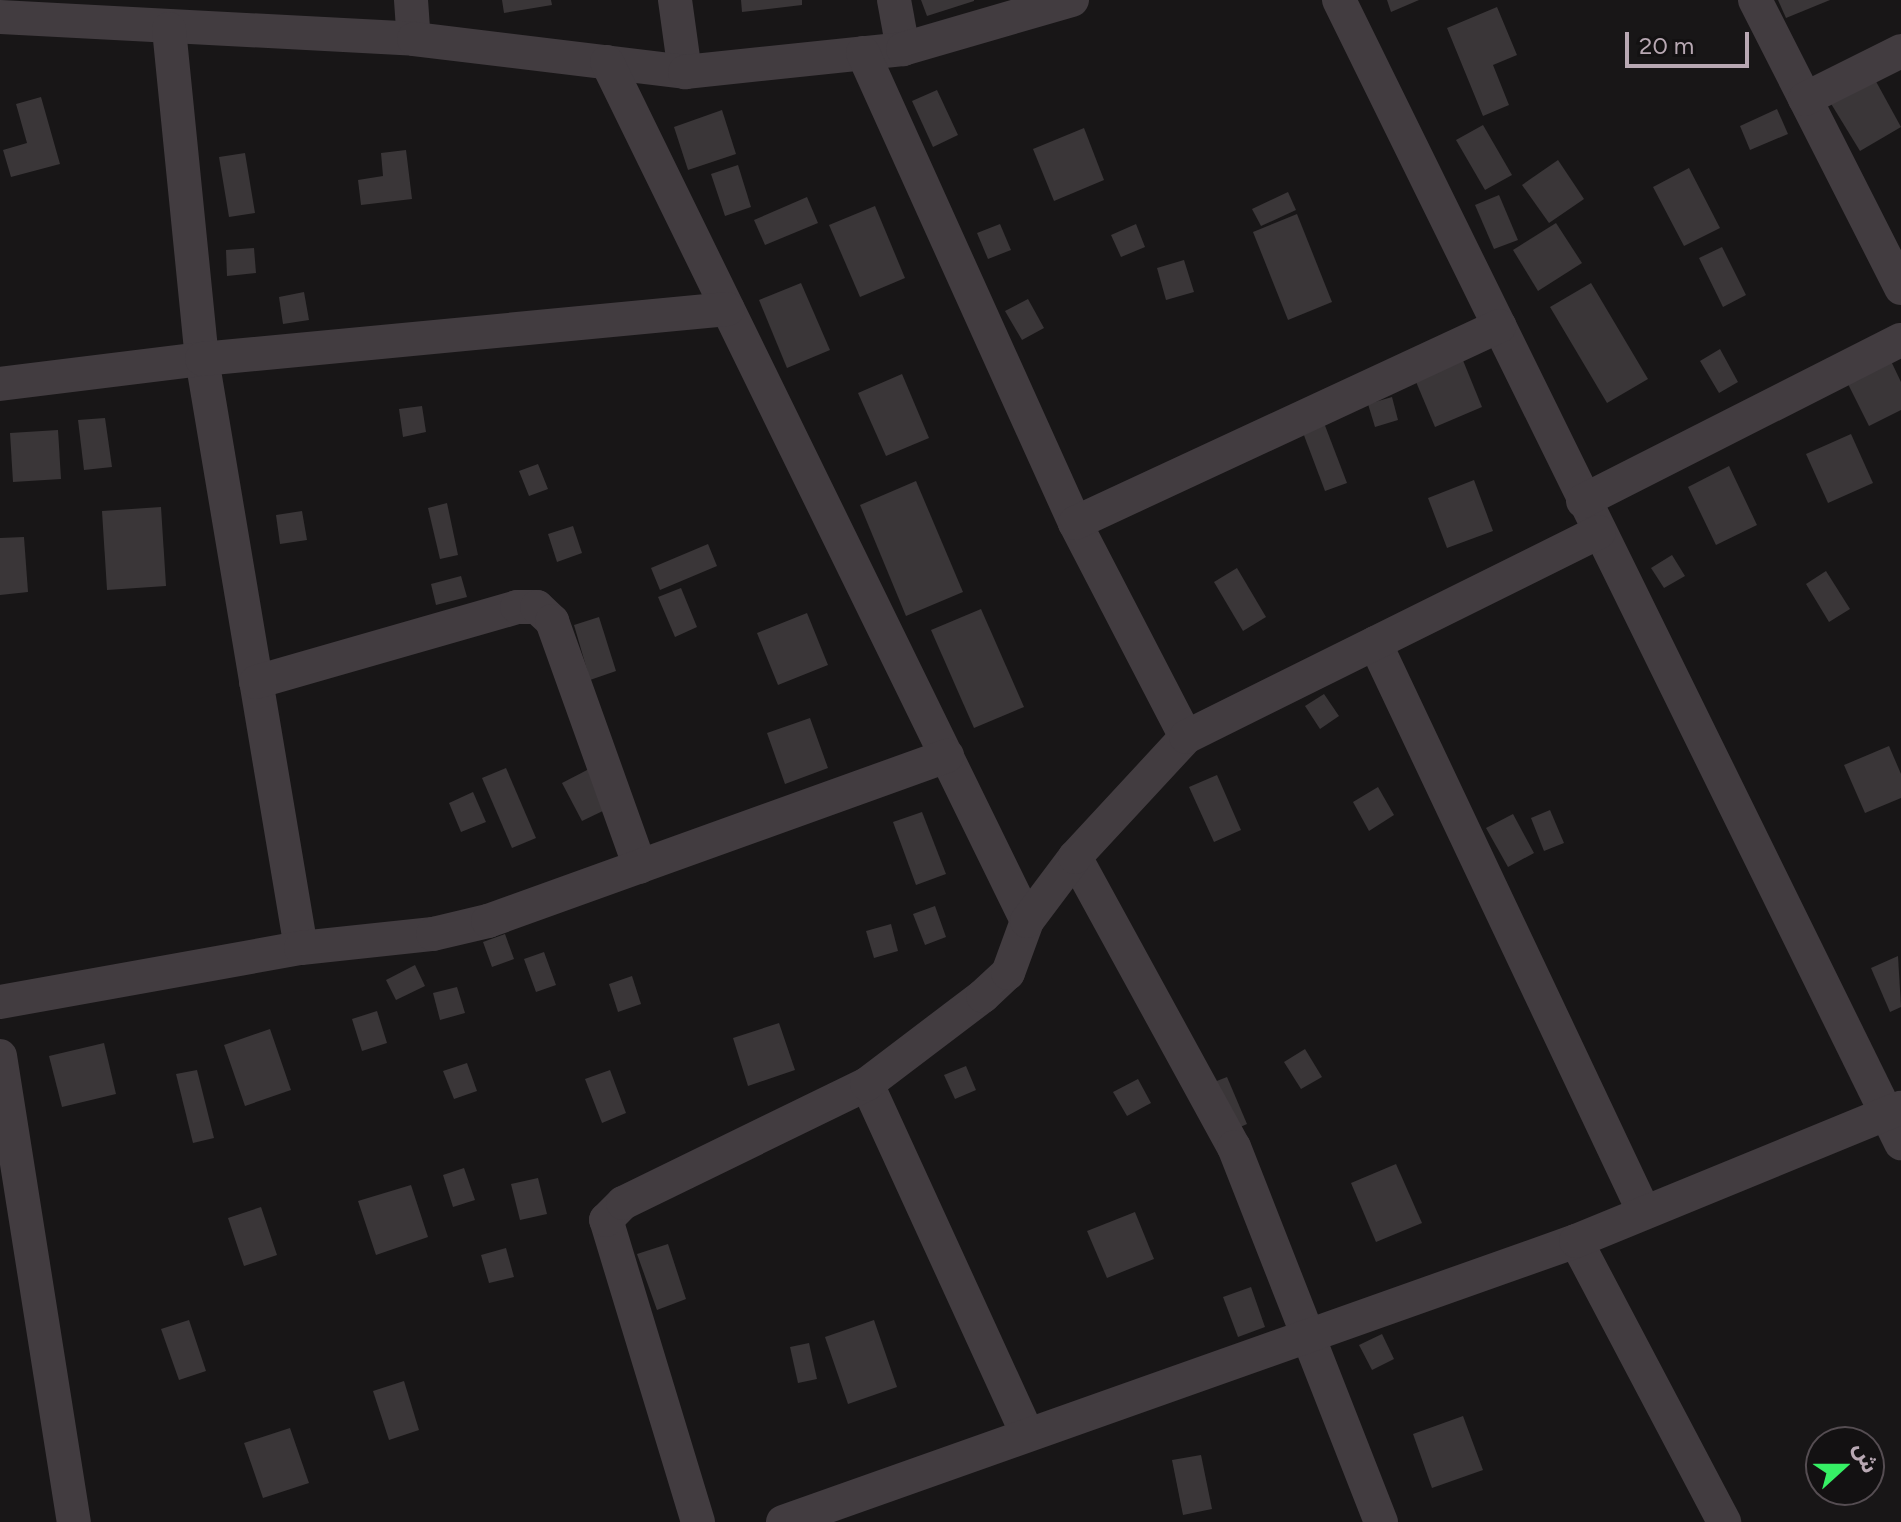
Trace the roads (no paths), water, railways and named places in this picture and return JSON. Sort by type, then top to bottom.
[{"type":"street","points":[[411,0],[414,39]]},
{"type":"street","points":[[675,0],[685,72]]},
{"type":"street","points":[[894,0],[903,49]]},
{"type":"street","points":[[0,17],[169,29],[414,39],[685,72],[903,49],[1072,0]]},
{"type":"street","points":[[783,1522],[1309,1332],[1576,1241],[1644,1212],[1896,1121],[1583,501],[1339,0]]},
{"type":"street","points":[[1755,0],[1901,288]]},
{"type":"street","points":[[169,29],[202,359],[301,948]]},
{"type":"street","points":[[1805,99],[1901,51]]},
{"type":"street","points":[[863,53],[1075,523],[1186,737]]},
{"type":"street","points":[[607,62],[1027,921]]},
{"type":"street","points":[[0,384],[202,359],[728,309]]},
{"type":"street","points":[[1075,523],[1499,326]]},
{"type":"street","points":[[1583,501],[1901,340]]},
{"type":"street","points":[[698,1522],[606,1220],[623,1203],[867,1084],[1008,973],[1027,921],[1075,857],[1186,737],[1599,532]]},
{"type":"street","points":[[256,682],[517,607],[537,607],[552,621],[640,867]]},
{"type":"street","points":[[1375,643],[1644,1212]]},
{"type":"street","points":[[0,1002],[301,948],[433,934],[488,921],[947,756]]},
{"type":"street","points":[[1075,857],[1213,1104],[1309,1332],[1381,1522]]},
{"type":"street","points":[[0,1056],[74,1522]]},
{"type":"street","points":[[867,1084],[1027,1434]]},
{"type":"street","points":[[1576,1241],[1724,1522]]}]
